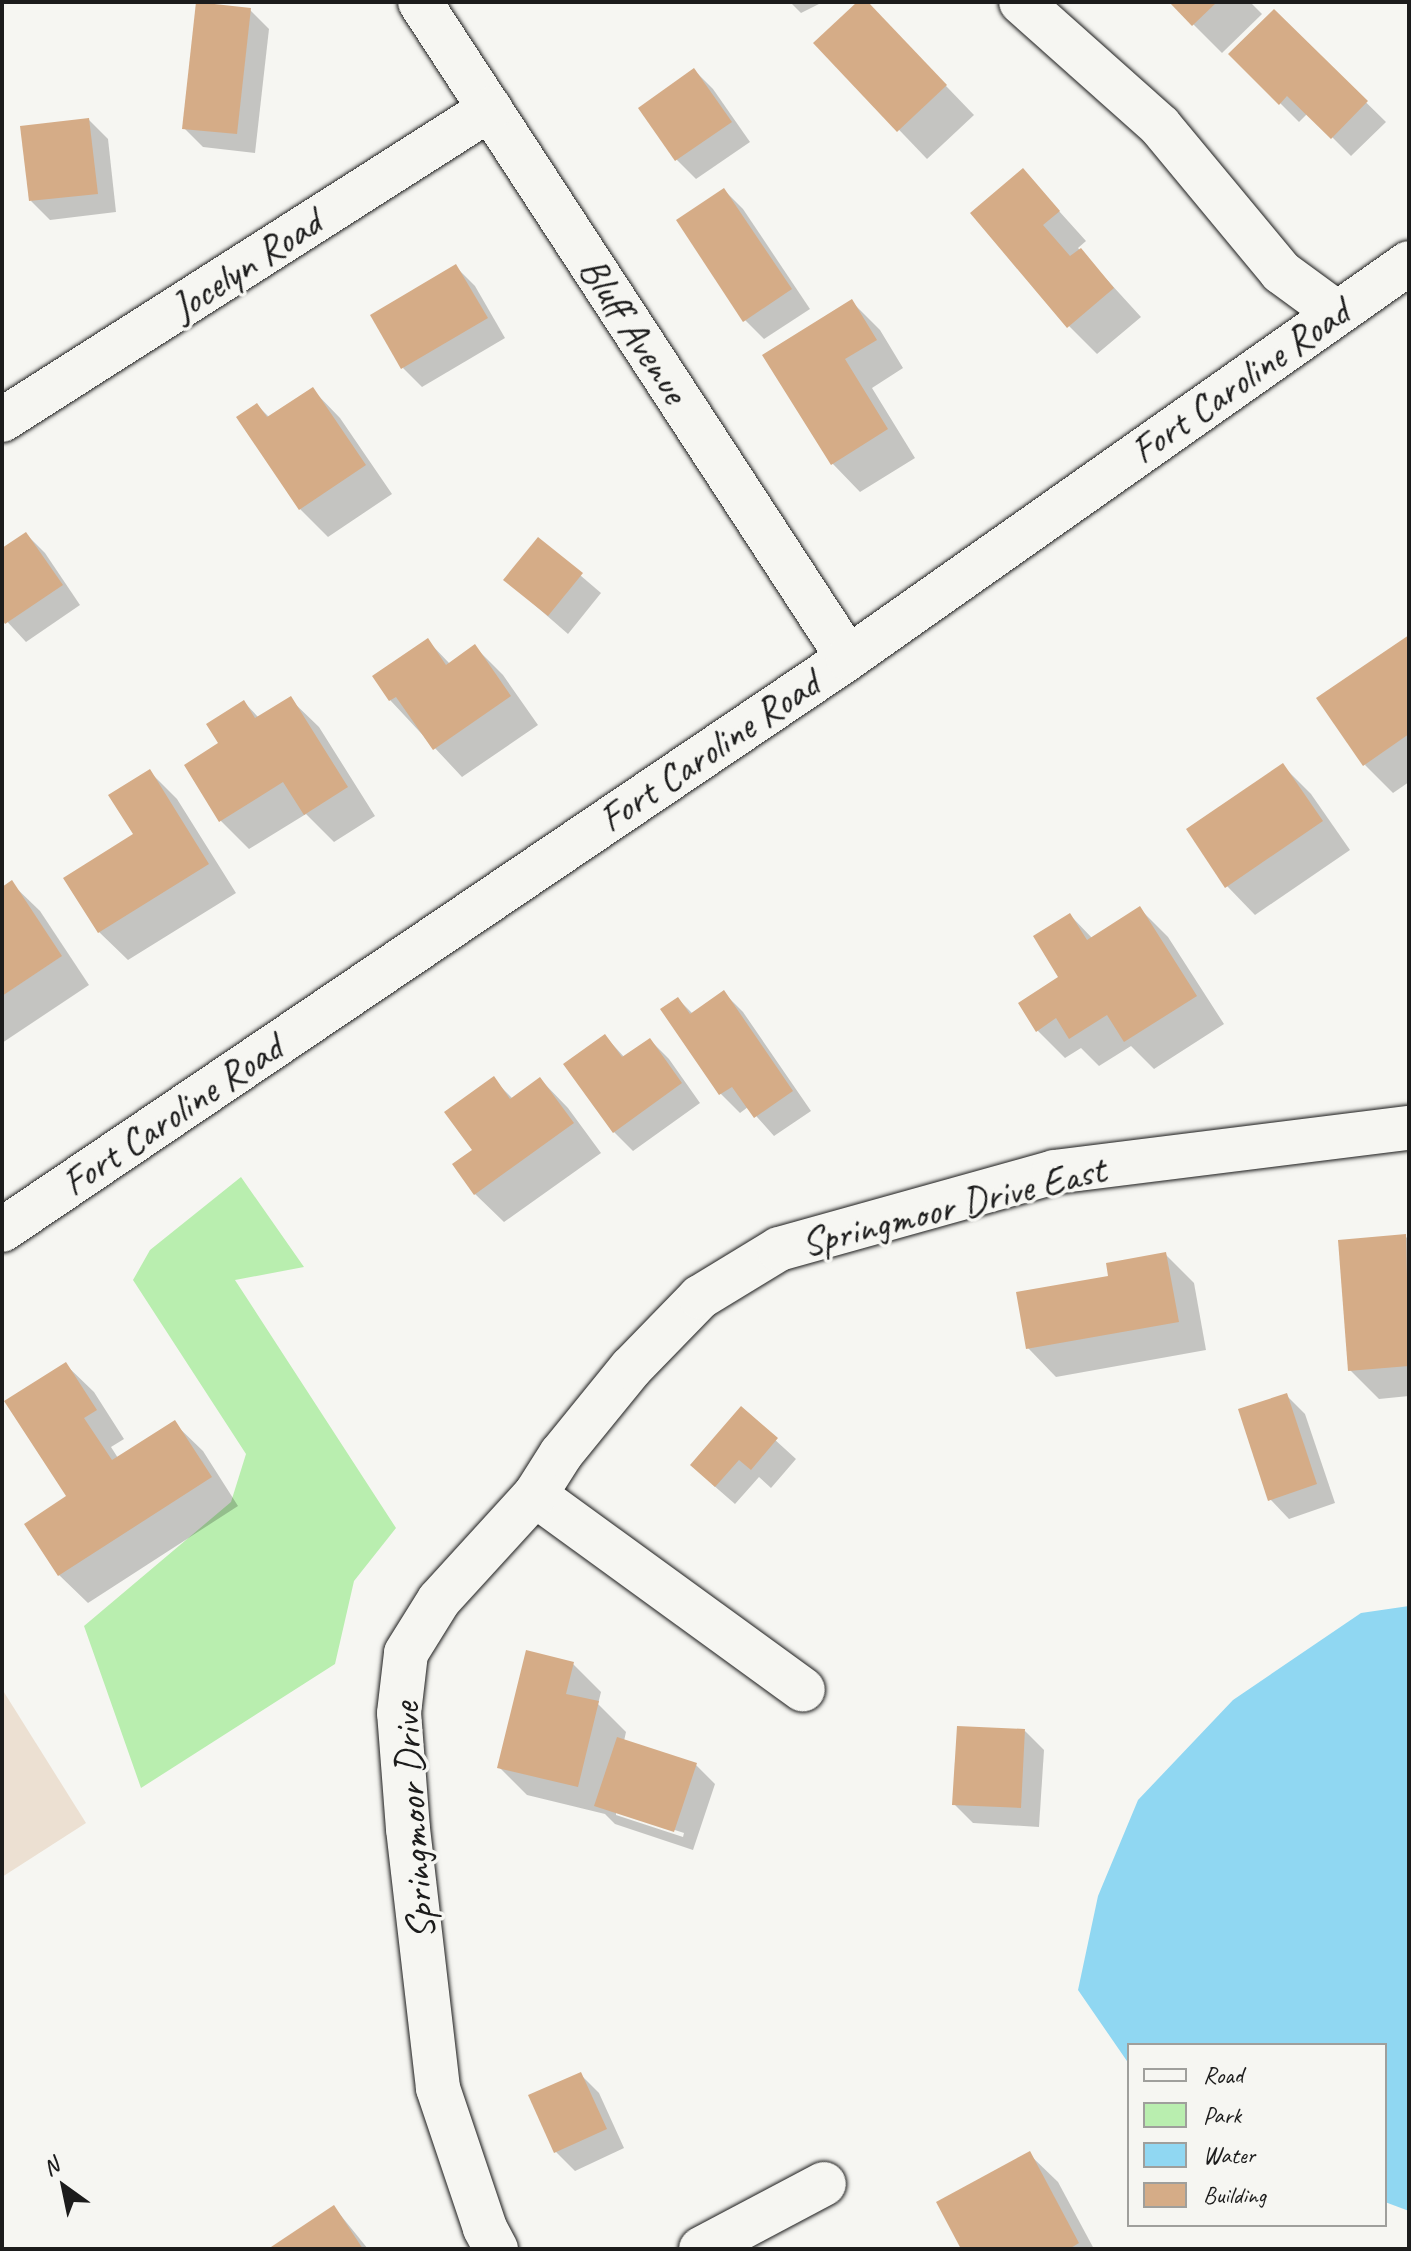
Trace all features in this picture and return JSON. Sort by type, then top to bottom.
[{"type":"street","name":"Bluff Avenue","points":[[420,2],[848,658]]},
{"type":"street","points":[[1021,2],[1160,126],[1281,272],[1337,313]]},
{"type":"street","name":"Jocelyn Road","points":[[2,420],[490,109]]},
{"type":"street","name":"Fort Caroline Road","points":[[2,1230],[848,658],[1409,263]]},
{"type":"street","name":"Springmoor Drive East","points":[[700,1297],[779,1249],[1054,1172],[1409,1128]]},
{"type":"street","name":"Springmoor Drive","points":[[496,2249],[485,2228],[438,2088],[399,1713],[406,1653],[439,1600],[535,1495],[561,1454],[603,1402],[700,1297]]},
{"type":"street","points":[[535,1495],[803,1690]]},
{"type":"street","points":[[701,2249],[824,2184]]},
{"type":"shaded area","points":[[2,1689],[86,1823],[2,1877]]},
{"type":"green space","points":[[241,1177],[304,1267],[235,1280],[396,1528],[354,1581],[335,1664],[141,1788],[84,1626],[231,1502],[246,1454],[133,1280],[150,1250]]},
{"type":"water","points":[[1409,1606],[1409,2211],[1387,2203],[1387,2043],[1127,2043],[1127,2061],[1078,1990],[1098,1896],[1138,1800],[1233,1700],[1361,1613]]},
{"type":"building","points":[[196,2],[251,8],[237,134],[182,129]]},
{"type":"building","points":[[857,2],[868,2],[947,85],[897,132],[813,43]]},
{"type":"building","points":[[1169,2],[1217,2],[1192,26]]},
{"type":"building","points":[[1274,9],[1368,101],[1331,139],[1287,96],[1279,105],[1228,54]]},
{"type":"building","points":[[694,68],[732,122],[675,161],[638,108]]},
{"type":"building","points":[[89,118],[98,194],[29,201],[20,126]]},
{"type":"building","points":[[1023,168],[1060,211],[1043,225],[1070,256],[1081,248],[1114,288],[1067,328],[970,213]]},
{"type":"building","points":[[724,188],[792,289],[743,322],[676,220]]},
{"type":"building","points":[[456,264],[488,318],[401,369],[370,315]]},
{"type":"building","points":[[852,299],[877,340],[845,359],[888,429],[831,465],[762,355]]},
{"type":"building","points":[[313,387],[366,465],[299,510],[236,417],[257,403],[267,417]]},
{"type":"building","points":[[26,532],[63,585],[5,624],[2,619],[2,548]]},
{"type":"building","points":[[538,537],[583,573],[548,616],[503,580]]},
{"type":"building","points":[[1409,635],[1409,734],[1363,766],[1316,698]]},
{"type":"building","points":[[428,638],[446,665],[475,644],[511,696],[433,750],[396,697],[389,701],[372,676]]},
{"type":"building","points":[[291,696],[348,787],[304,815],[283,782],[219,822],[184,765],[218,743],[206,724],[244,700],[255,718]]},
{"type":"building","points":[[1283,763],[1323,821],[1225,888],[1186,829]]},
{"type":"building","points":[[150,769],[209,864],[98,933],[63,878],[133,834],[108,795]]},
{"type":"building","points":[[12,880],[62,956],[2,996],[2,887]]},
{"type":"building","points":[[1140,906],[1197,996],[1124,1042],[1107,1015],[1069,1039],[1056,1018],[1036,1032],[1018,1003],[1058,977],[1033,936],[1070,913],[1087,940]]},
{"type":"building","points":[[724,990],[793,1091],[754,1118],[732,1087],[719,1095],[660,1009],[678,997],[690,1014]]},
{"type":"building","points":[[605,1034],[622,1057],[650,1038],[682,1083],[613,1133],[563,1064]]},
{"type":"building","points":[[494,1076],[510,1099],[540,1077],[574,1123],[474,1195],[452,1164],[472,1150],[444,1112]]},
{"type":"building","points":[[1406,1234],[1409,1366],[1348,1371],[1338,1240]]},
{"type":"building","points":[[1166,1252],[1179,1322],[1026,1349],[1016,1292],[1108,1276],[1106,1263]]},
{"type":"building","points":[[66,1362],[97,1410],[84,1418],[112,1460],[175,1420],[212,1477],[58,1576],[24,1524],[66,1496],[4,1401]]},
{"type":"building","points":[[1287,1393],[1317,1484],[1268,1501],[1238,1409]]},
{"type":"building","points":[[741,1406],[778,1438],[751,1470],[739,1460],[715,1487],[690,1465]]},
{"type":"building","points":[[526,1650],[574,1662],[566,1694],[599,1701],[578,1787],[497,1768]]},
{"type":"building","points":[[957,1726],[1025,1729],[1021,1808],[952,1805]]},
{"type":"building","points":[[617,1737],[697,1763],[674,1832],[594,1806]]},
{"type":"building","points":[[581,2072],[607,2129],[554,2153],[528,2095]]},
{"type":"building","points":[[1030,2151],[1079,2243],[1069,2249],[961,2249],[936,2202]]},
{"type":"building","points":[[334,2205],[363,2249],[268,2249]]}]
